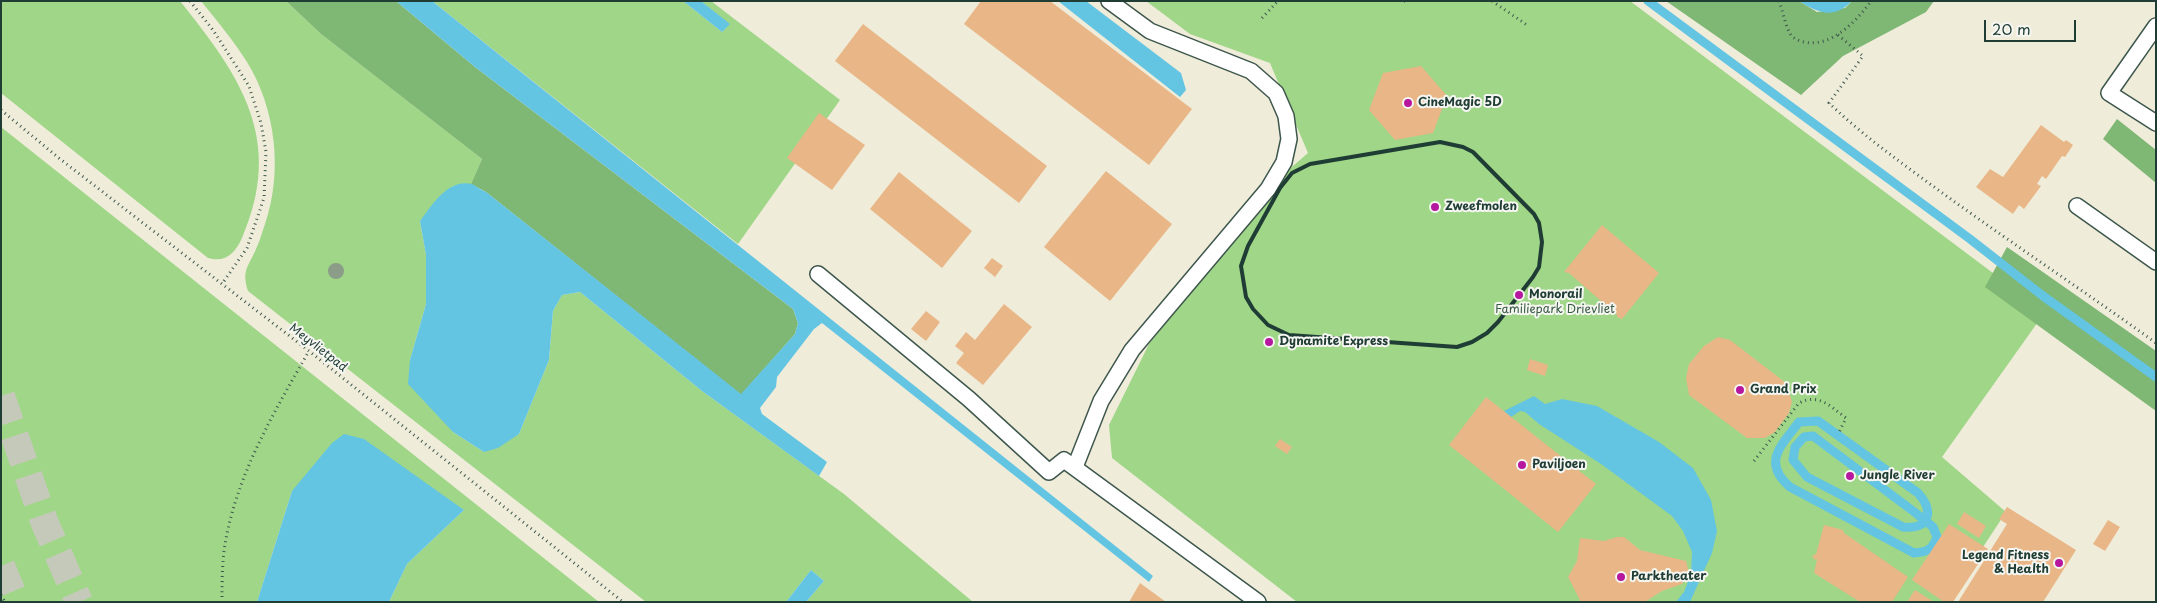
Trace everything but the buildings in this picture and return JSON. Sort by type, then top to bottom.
[{"type":"lane","points":[[1075,468],[1101,401],[1132,350],[1268,189],[1284,162],[1289,139],[1286,116],[1276,93],[1250,71],[1150,31],[1109,1]]},
{"type":"lane","points":[[2156,26],[2109,93],[2156,122]]},
{"type":"lane","points":[[2077,206],[2156,262]]},
{"type":"lane","points":[[818,274],[968,399],[1049,472],[1064,460],[1258,602]]},
{"type":"path","points":[[190,1],[213,30],[249,86],[266,152],[264,198],[248,248],[222,284]]},
{"type":"path","points":[[1262,18],[1278,1]]},
{"type":"path","points":[[1492,1],[1527,25]]},
{"type":"path","points":[[1779,1],[1791,35],[1798,41],[1809,43],[1824,41],[1838,35],[1856,20],[1871,1]]},
{"type":"path","points":[[1838,35],[1863,56],[1829,103],[1855,129],[1971,215],[2102,304],[2156,344]]},
{"type":"path","name":"Meyvlietpad","points":[[1,110],[60,159],[309,351],[623,602]]},
{"type":"path","points":[[222,602],[225,545],[241,485],[266,427],[309,351]]},
{"type":"path","points":[[1754,461],[1799,403],[1806,399],[1813,398],[1823,402],[1846,418],[1838,434]]},
{"type":"path","points":[[1,595],[5,602]]},
{"type":"green space","points":[[1,1],[180,1],[221,56],[237,83],[250,110],[257,139],[259,170],[254,202],[242,238],[229,256],[220,259],[208,258],[1,93]]},
{"type":"green space","points":[[201,1],[286,1],[321,34],[482,159],[471,184],[453,186],[420,221],[426,255],[426,304],[410,360],[453,432],[484,452],[519,434],[549,360],[553,311],[562,295],[580,292],[702,391],[844,494],[973,602],[806,602],[824,581],[811,570],[786,602],[646,602],[248,291],[245,278],[247,268],[259,243],[271,204],[275,162],[274,141],[265,100],[257,80],[237,46]]},
{"type":"green space","points":[[286,1],[396,1],[475,67],[793,309],[798,323],[795,334],[741,395],[486,192],[471,184],[482,159],[321,34]]},
{"type":"green space","points":[[432,1],[683,1],[722,32],[729,24],[701,1],[711,1],[840,100],[738,244]]},
{"type":"green space","name":"Familiepark Drievliet","points":[[1146,1],[1630,1],[2045,312],[1942,457],[2006,512],[1947,602],[1297,602],[1112,458],[1109,425],[1149,344],[1286,172],[1308,153],[1270,63],[1190,34]]},
{"type":"green space","points":[[1666,1],[1799,1],[1817,12],[1845,8],[1852,1],[1934,1],[1926,12],[1843,56],[1801,95]]},
{"type":"green space","points":[[2117,119],[2156,150],[2156,183],[2103,139]]},
{"type":"green space","points":[[1,127],[599,602],[389,602],[407,564],[464,510],[292,491],[257,602],[1,602]]},
{"type":"green space","points":[[2007,247],[2156,351],[2156,411],[1985,287]]},
{"type":"water","points":[[396,1],[432,1],[1153,576],[1149,582],[822,323],[814,329],[777,377],[776,387],[760,408],[762,414],[827,462],[819,476],[702,391],[580,292],[562,295],[553,311],[549,360],[519,434],[498,448],[484,452],[453,432],[408,384],[410,360],[426,304],[426,255],[420,221],[442,194],[455,185],[463,183],[472,184],[486,192],[741,394],[795,334],[798,323],[793,309],[475,67]]},
{"type":"water","points":[[683,1],[701,1],[730,24],[722,32]]},
{"type":"water","points":[[1058,1],[1086,1],[1181,73],[1186,90],[1180,97]]},
{"type":"water","points":[[1799,1],[1852,1],[1839,11],[1826,13],[1813,9]]},
{"type":"water","points":[[1534,396],[1545,404],[1562,399],[1597,406],[1659,442],[1693,468],[1711,500],[1717,531],[1712,553],[1690,602],[1676,602],[1684,592],[1691,574],[1692,552],[1683,531],[1672,516],[1601,464],[1539,424],[1525,412],[1520,411],[1511,417],[1504,411]]},
{"type":"water","points":[[344,434],[364,439],[464,510],[407,564],[389,602],[257,602],[292,491],[332,443]]},
{"type":"water","points":[[811,570],[824,581],[806,602],[786,602]]},
{"type":"waterway","points":[[1648,1],[1970,239],[2043,296],[2156,377]]},
{"type":"waterway","name":"Jungle River","points":[[1933,527],[1917,514],[1813,436],[1804,437],[1795,447],[1793,460],[1807,477],[1903,527],[1919,526],[1924,523],[1927,518],[1926,507],[1918,493],[1818,421],[1799,422],[1777,454],[1777,470],[1781,478],[1790,487],[1914,553],[1931,548],[1937,537],[1933,527]]},
{"type":"tunnel","points":[[1,396],[44,521],[79,602]]},
{"type":"tunnel","points":[[1,566],[16,602]]},
{"type":"railway","points":[[1440,142],[1463,147],[1473,152],[1534,214],[1539,223],[1542,242],[1539,267],[1498,322],[1487,333],[1472,342],[1457,347],[1289,335],[1268,325],[1253,309],[1246,297],[1241,266],[1248,246],[1280,188],[1292,173],[1310,164],[1440,142]]},
{"type":"place","name":"CineMagic 5D","points":[[1408,103]]},
{"type":"place","name":"Zweefmolen","points":[[1435,207]]},
{"type":"place","name":"Monorail","points":[[1519,295]]},
{"type":"place","name":"Dynamite Express","points":[[1269,342]]},
{"type":"place","name":"Grand Prix","points":[[1740,390]]},
{"type":"place","name":"Paviljoen","points":[[1522,465]]},
{"type":"place","name":"Jungle River","points":[[1850,476]]},
{"type":"place","name":"Legend Fitness & Health","points":[[2059,563]]},
{"type":"place","name":"Parktheater","points":[[1621,577]]}]
